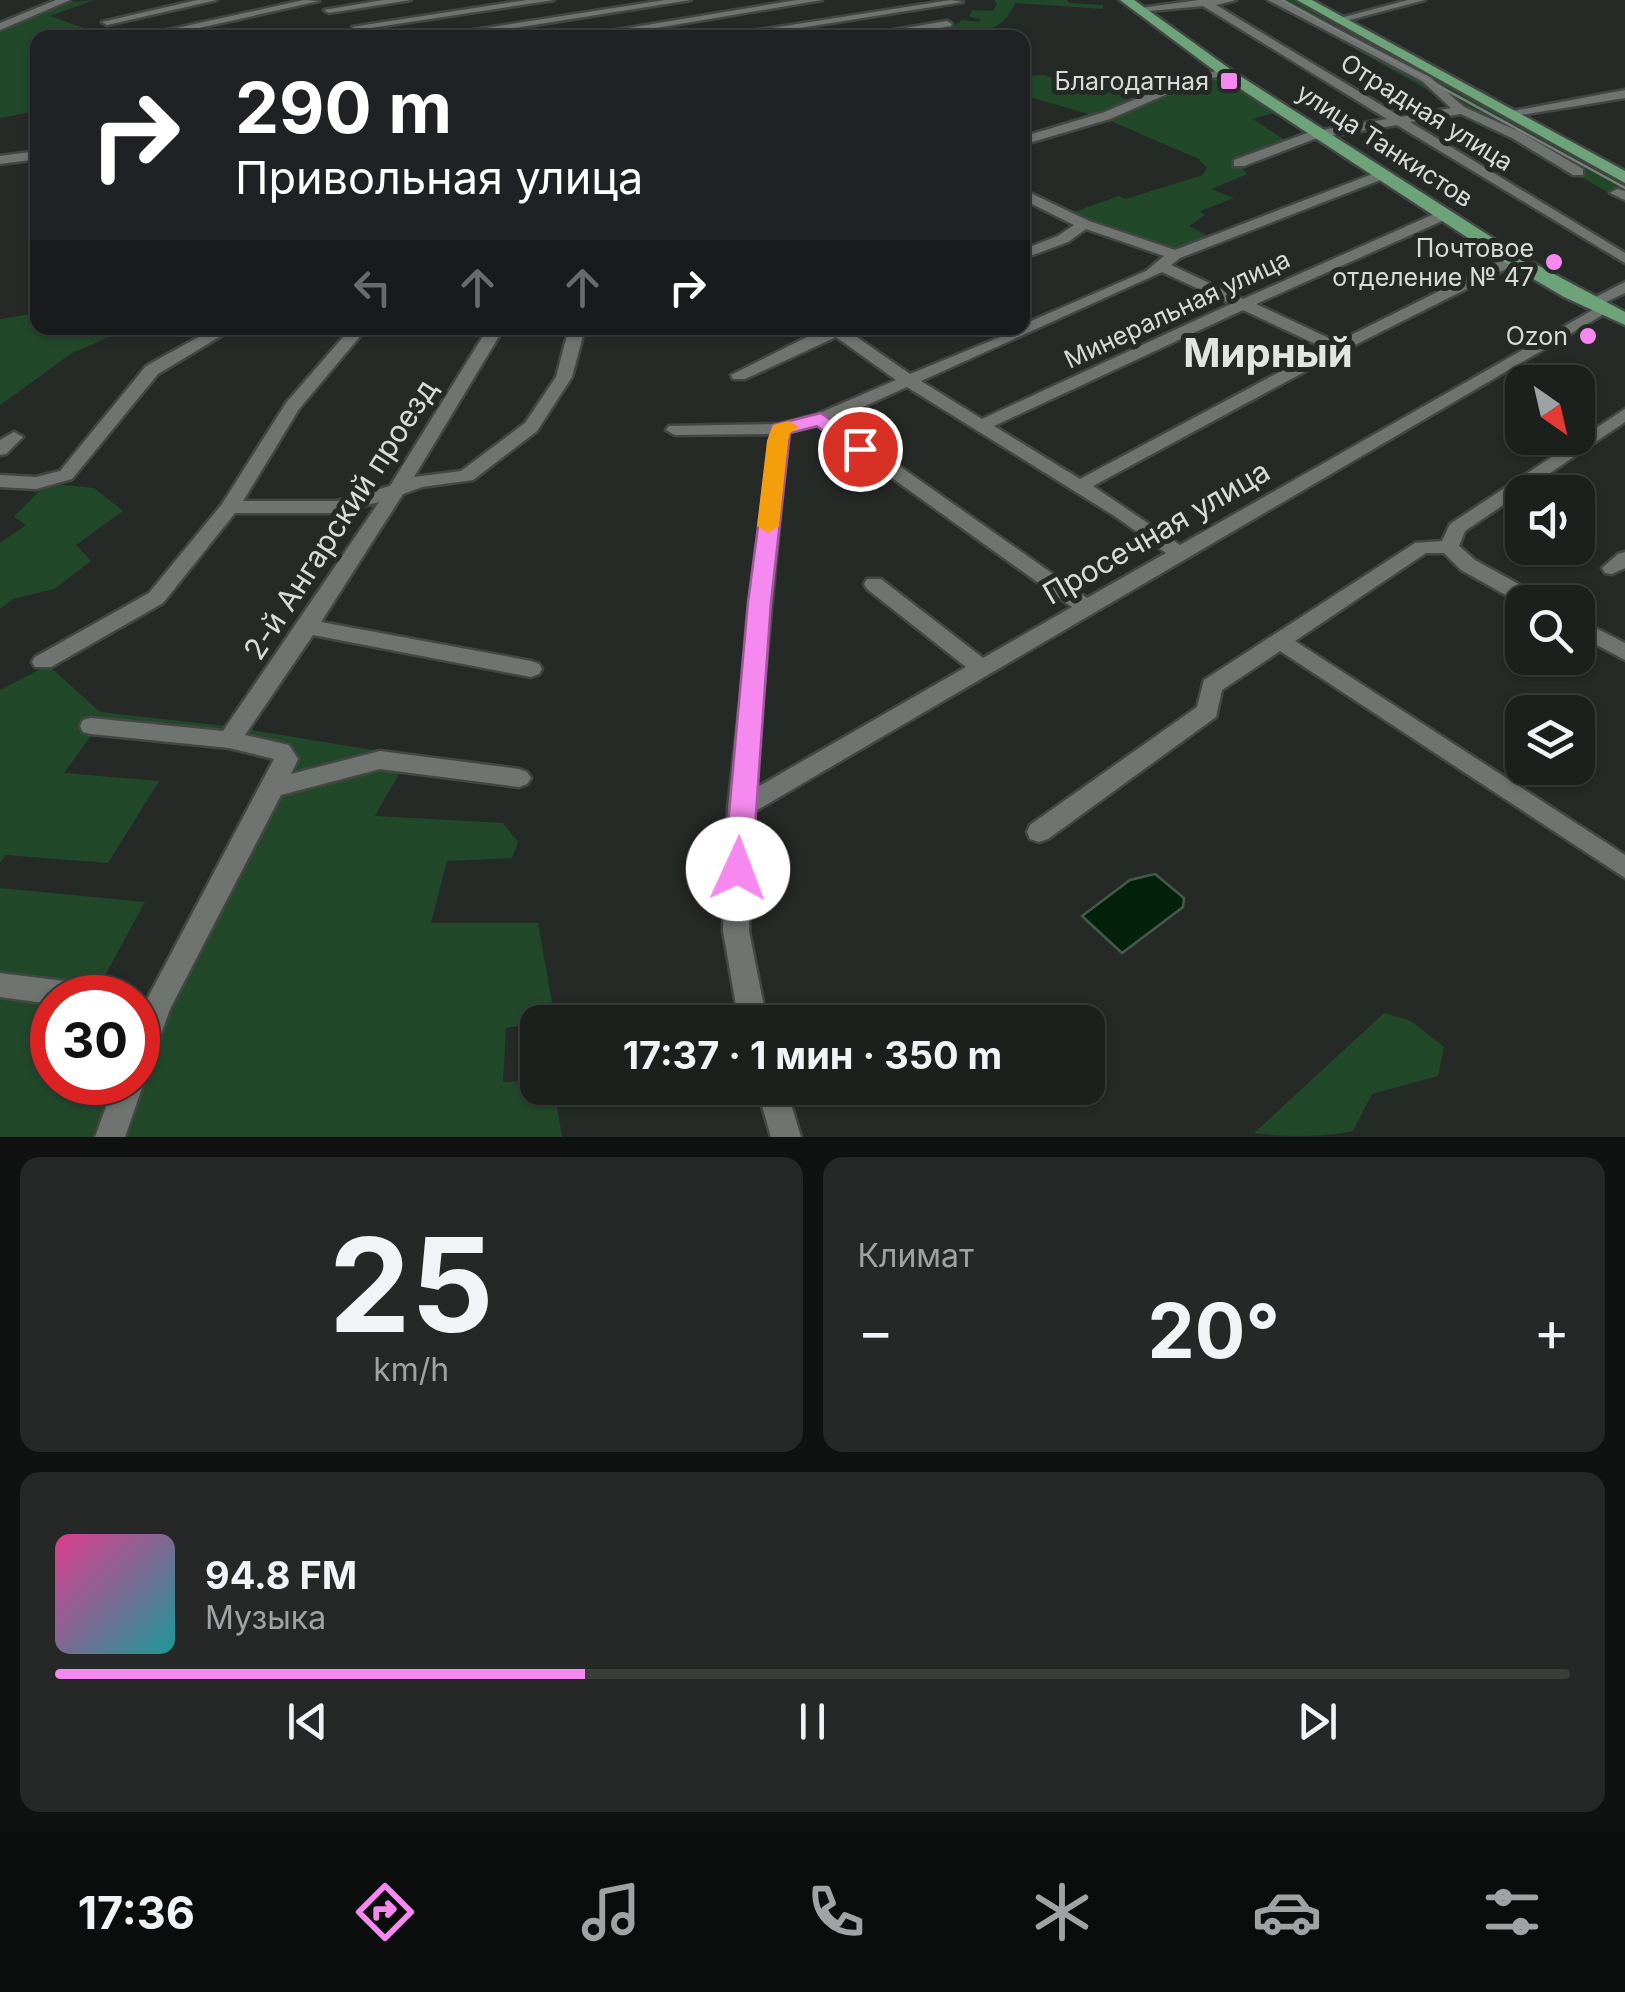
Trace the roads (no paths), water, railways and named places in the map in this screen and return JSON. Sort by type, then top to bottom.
[{"type":"main road","points":[[1302,0],[1625,178]]},
{"type":"main road","name":"улица Танкистов","points":[[1132,5],[1320,134],[1520,262],[1596,307],[1625,319]]},
{"type":"street","points":[[0,27],[65,0]]},
{"type":"street","points":[[106,22],[164,4],[212,0]]},
{"type":"street","points":[[173,30],[313,0],[360,30]]},
{"type":"street","points":[[329,10],[406,0]]},
{"type":"street","points":[[357,26],[552,0],[583,30]]},
{"type":"street","points":[[482,30],[686,0]]},
{"type":"street","points":[[626,30],[817,0]]},
{"type":"street","points":[[1132,5],[1231,0]]},
{"type":"street","points":[[1273,0],[1426,79],[1459,110]]},
{"type":"street","points":[[1338,20],[1420,0]]},
{"type":"street","points":[[802,1],[843,30]]},
{"type":"street","points":[[758,30],[958,2]]},
{"type":"street","name":"Отрадная улица","points":[[1206,3],[1625,259]]},
{"type":"street","points":[[164,4],[202,30]]},
{"type":"street","points":[[903,30],[947,24]]},
{"type":"street","points":[[1030,139],[1106,116],[1179,85],[1226,71]]},
{"type":"street","points":[[1508,113],[1625,94]]},
{"type":"street","points":[[1239,163],[1320,134],[1459,110],[1516,135],[1578,172]]},
{"type":"street","points":[[0,160],[30,156]]},
{"type":"street","points":[[1030,324],[1169,261],[1382,174]]},
{"type":"street","points":[[1030,197],[1169,261],[1338,348]]},
{"type":"street","name":"Минеральная улица","points":[[983,424],[1446,214]]},
{"type":"street","points":[[1030,253],[1074,234],[1084,224]]},
{"type":"street","points":[[1078,487],[1338,348],[1507,263],[1520,262]]},
{"type":"street","name":"Просечная улица","points":[[740,808],[1625,287]]},
{"type":"street","points":[[0,481],[36,484],[66,474],[152,370],[214,335]]},
{"type":"street","points":[[43,662],[156,598],[230,508],[292,407],[353,335]]},
{"type":"street","name":"2-й Ангарский проезд","points":[[230,740],[310,628],[492,335]]},
{"type":"street","points":[[230,508],[337,507],[382,496],[401,486],[466,476],[528,430],[564,377],[575,335]]},
{"type":"street","points":[[739,375],[823,335]]},
{"type":"street","points":[[847,335],[910,382],[1124,513],[1178,552]]},
{"type":"street","points":[[675,430],[780,429],[821,419],[910,382],[1004,335]]},
{"type":"street","points":[[1449,547],[1457,528],[1625,414]]},
{"type":"street","points":[[821,419],[1086,607]]},
{"type":"street","points":[[751,1005],[736,930],[740,808],[780,429]]},
{"type":"street","points":[[1039,832],[1208,710],[1212,686],[1422,548],[1449,547],[1468,565],[1505,585]]},
{"type":"street","points":[[874,584],[982,668]]},
{"type":"street","points":[[310,628],[530,669]]},
{"type":"street","points":[[1595,636],[1625,653]]},
{"type":"street","points":[[1281,642],[1625,868]]},
{"type":"street","points":[[91,726],[230,740],[282,751],[286,759],[160,984]]},
{"type":"street","points":[[273,788],[380,760],[520,778]]},
{"type":"street","points":[[0,985],[30,989]]},
{"type":"street","points":[[110,1137],[122,1105]]},
{"type":"street","points":[[777,1105],[786,1137]]},
{"type":"tram line","points":[[1282,0],[1625,188]]},
{"type":"place","name":"Благодатная","points":[[1229,81]]},
{"type":"place","name":"Почтовое отделение № 47","points":[[1554,262]]},
{"type":"place","name":"Ozon","points":[[1588,336]]},
{"type":"district","name":"Мирный","points":[[1268,352]]}]
